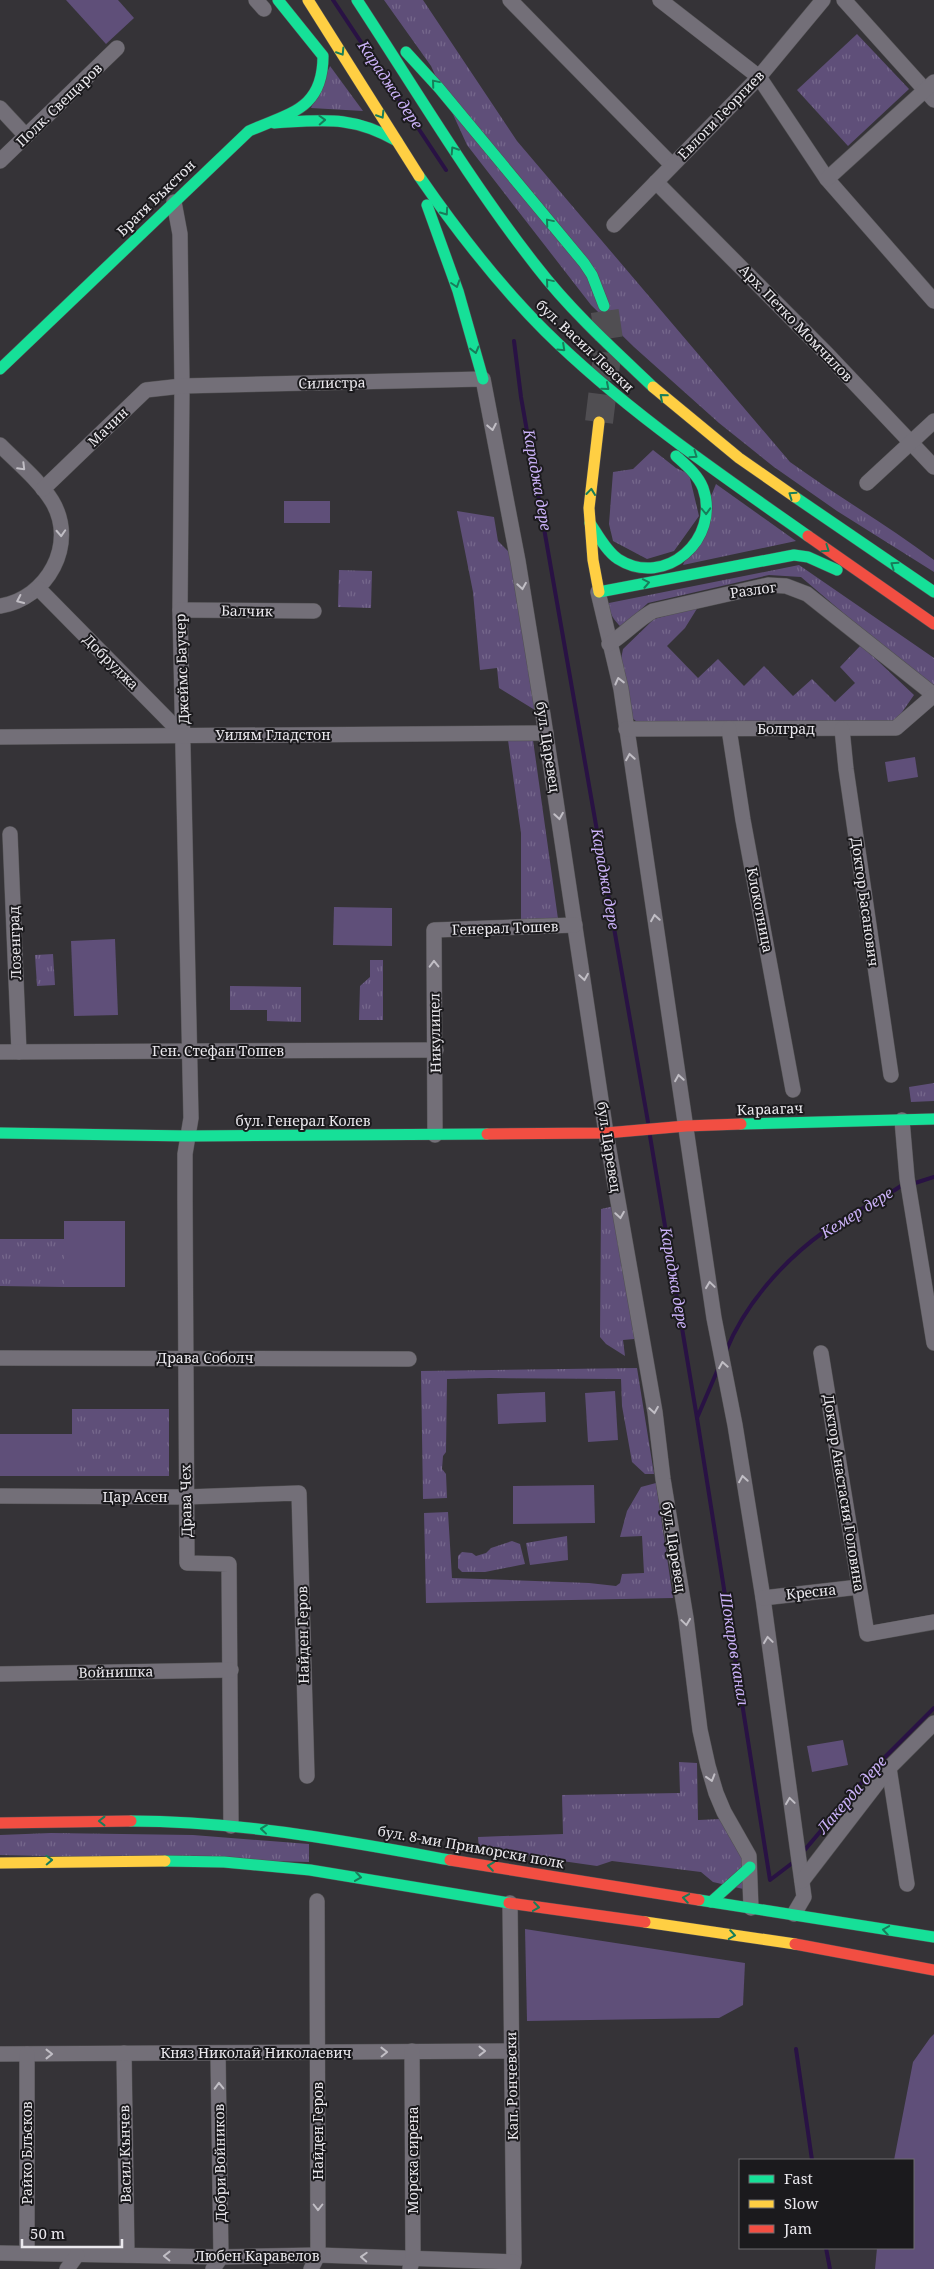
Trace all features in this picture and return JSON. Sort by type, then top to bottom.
[{"type":"main road","points":[[278,0],[331,62],[364,88]]},
{"type":"main road","name":"бул. Васил Левски","points":[[308,0],[408,157],[458,230],[517,302],[554,341],[626,405],[689,452],[934,624]]},
{"type":"main road","points":[[358,3],[434,82],[584,264],[592,275],[604,306]]},
{"type":"main road","name":"бул. Васил Левски","points":[[358,3],[501,220],[538,269],[589,326],[667,400],[739,458],[934,592]]},
{"type":"main road","name":"Братя Бъкстон","points":[[0,369],[249,131],[274,123],[299,109],[317,90],[331,62],[318,15]]},
{"type":"main road","points":[[274,123],[322,120],[355,122],[373,127],[399,142]]},
{"type":"main road","points":[[408,157],[447,255],[468,322],[482,379]]},
{"type":"main road","points":[[590,522],[604,544],[617,558],[646,569],[656,568],[677,561],[688,553],[701,538],[705,528],[707,507],[699,482],[626,405]]},
{"type":"main road","points":[[599,422],[590,522],[598,592],[800,555],[816,560],[899,600]]},
{"type":"main road","name":"Караагач","points":[[613,1132],[686,1126],[934,1119]]},
{"type":"main road","name":"бул. Генерал Колев","points":[[0,1134],[188,1136],[613,1132]]},
{"type":"main road","name":"бул. 8-ми Приморски полк","points":[[0,1823],[31,1821],[181,1822],[312,1835],[469,1863],[934,1937]]},
{"type":"main road","points":[[0,1863],[111,1860],[224,1862],[365,1878],[510,1903],[762,1940],[934,1970]]},
{"type":"main road","points":[[711,1902],[739,1879],[750,1867]]},
{"type":"main road","points":[[751,1908],[762,1940]]},
{"type":"main road","points":[[762,1940],[794,1914]]},
{"type":"street","points":[[510,0],[672,165]]},
{"type":"street","points":[[660,0],[759,77],[827,179],[934,301]]},
{"type":"street","name":"Евлоги Георгиев","points":[[614,225],[759,77],[823,0]]},
{"type":"street","points":[[827,179],[931,90],[844,0]]},
{"type":"street","name":"Полк. Свещаров","points":[[0,161],[117,48]]},
{"type":"street","points":[[0,108],[26,136]]},
{"type":"street","name":"Арх. Петко Момчилов","points":[[656,182],[913,442],[934,467]]},
{"type":"street","name":"Джеймс Баучер","points":[[174,202],[180,234],[182,386],[180,610],[191,1118],[188,1136]]},
{"type":"street","name":"Силистра","points":[[182,386],[482,379]]},
{"type":"street","name":"бул. Царевец","points":[[482,379],[518,561],[575,925],[613,1132],[704,1748],[716,1793],[724,1812],[744,1843],[749,1856],[751,1908]]},
{"type":"street","name":"Мачин","points":[[43,488],[146,390],[182,386]]},
{"type":"street","points":[[867,484],[934,421]]},
{"type":"street","points":[[0,445],[43,488],[53,503],[60,520],[61,545],[54,568],[39,589],[25,598],[0,606]]},
{"type":"street","name":"Разлог","points":[[609,644],[625,635],[645,615],[653,611],[768,585],[786,586],[807,594],[934,695]]},
{"type":"street","name":"Добруджа","points":[[39,589],[183,736]]},
{"type":"street","points":[[598,592],[621,689],[717,1333],[763,1598],[804,1897],[794,1914]]},
{"type":"street","name":"Балчик","points":[[180,610],[314,611]]},
{"type":"street","name":"Болград","points":[[626,730],[896,728],[934,695]]},
{"type":"street","name":"Клокотница","points":[[729,729],[744,829],[794,1090]]},
{"type":"street","name":"Доктор Басанович","points":[[842,729],[846,769],[891,1075]]},
{"type":"street","name":"Уилям Гладстон","points":[[0,737],[546,733]]},
{"type":"street","name":"Лозенград","points":[[10,834],[19,1052]]},
{"type":"street","name":"Генерал Тошев","points":[[434,930],[575,925]]},
{"type":"street","name":"Никулицел","points":[[434,930],[435,1135]]},
{"type":"street","name":"Ген. Стефан Тошев","points":[[0,1052],[436,1050]]},
{"type":"street","points":[[902,1120],[908,1183],[934,1343]]},
{"type":"street","name":"Драва Чех","points":[[188,1136],[185,1154],[187,1563],[229,1564],[231,1826]]},
{"type":"street","name":"Доктор Анастасия Головина","points":[[821,1353],[867,1634],[934,1622]]},
{"type":"street","name":"Драва Соболч","points":[[0,1358],[409,1359]]},
{"type":"street","name":"Цар Асен","points":[[0,1496],[186,1497],[299,1493]]},
{"type":"street","name":"Найден Геров","points":[[299,1493],[307,1776]]},
{"type":"street","name":"Кресна","points":[[763,1598],[859,1587]]},
{"type":"street","name":"Войнишка","points":[[0,1674],[231,1670]]},
{"type":"street","points":[[801,1876],[889,1768],[934,1723]]},
{"type":"street","points":[[889,1768],[907,1884]]},
{"type":"street","name":"Найден Геров","points":[[311,2269],[318,2255],[317,1901]]},
{"type":"street","name":"Кап. Рончевски","points":[[510,1903],[513,2265]]},
{"type":"street","name":"Морска сирена","points":[[411,2264],[412,2051]]},
{"type":"street","name":"Княз Николай Николаевич","points":[[0,2054],[512,2051]]},
{"type":"street","name":"Васил Кънчев","points":[[124,2053],[127,2255]]},
{"type":"street","name":"Райко Блъсков","points":[[26,2054],[27,2253]]},
{"type":"street","name":"Добри Войников","points":[[217,2263],[218,2054]]},
{"type":"street","name":"Любен Каравелов","points":[[0,2253],[127,2255],[217,2263],[318,2255],[411,2264],[513,2265]]},
{"type":"street","points":[[67,2269],[77,2255]]},
{"type":"green space","points":[[66,0],[118,0],[134,18],[106,44]]},
{"type":"green space","points":[[384,0],[423,0],[517,141],[790,462],[934,560],[934,572],[837,511],[774,467],[719,423],[634,347],[591,305],[467,145],[431,66]]},
{"type":"green space","points":[[857,34],[909,89],[848,146],[797,90]]},
{"type":"green space","points":[[330,66],[363,111],[311,108]]},
{"type":"green space","points":[[653,450],[676,468],[689,474],[699,516],[674,551],[647,559],[613,541],[609,524],[613,472],[633,469]]},
{"type":"green space","points":[[716,484],[796,541],[683,565]]},
{"type":"green space","points":[[284,501],[330,501],[330,523],[284,523]]},
{"type":"green space","points":[[457,511],[494,517],[498,541],[518,561],[543,715],[499,688],[497,668],[480,670],[473,592]]},
{"type":"green space","points":[[799,565],[934,658],[934,686],[869,635],[801,577],[769,575],[648,603],[621,627],[614,619],[610,610],[609,603]]},
{"type":"green space","points":[[339,570],[372,571],[371,608],[338,607]]},
{"type":"green space","points":[[698,607],[685,628],[667,646],[698,678],[718,659],[744,686],[764,666],[793,696],[812,679],[835,702],[855,683],[840,667],[861,645],[914,695],[896,721],[640,724],[632,718],[621,659],[623,649],[654,619]]},
{"type":"green space","points":[[507,733],[532,733],[559,926],[521,928],[521,833]]},
{"type":"green space","points":[[915,757],[918,777],[888,782],[885,762]]},
{"type":"green space","points":[[334,907],[392,908],[392,946],[333,945]]},
{"type":"green space","points":[[115,939],[118,1015],[74,1016],[71,941]]},
{"type":"green space","points":[[53,954],[55,985],[37,986],[35,955]]},
{"type":"green space","points":[[370,960],[383,960],[383,1020],[359,1020],[360,986],[370,977]]},
{"type":"green space","points":[[230,986],[301,987],[301,1022],[267,1021],[267,1010],[230,1010]]},
{"type":"green space","points":[[934,1083],[934,1101],[911,1102],[909,1087]]},
{"type":"green space","points":[[619,1205],[640,1330],[634,1339],[623,1340],[625,1356],[606,1344],[600,1337],[601,1209]]},
{"type":"green space","points":[[64,1221],[125,1221],[125,1287],[64,1287]]},
{"type":"green space","points":[[0,1239],[64,1239],[64,1287],[0,1286]]},
{"type":"green space","points":[[637,1368],[654,1474],[645,1474],[632,1462],[622,1406],[621,1379],[447,1379],[446,1452],[443,1456],[442,1469],[446,1474],[447,1498],[423,1499],[421,1371]]},
{"type":"green space","points":[[615,1391],[618,1440],[588,1442],[585,1393]]},
{"type":"green space","points":[[545,1392],[546,1422],[498,1424],[497,1394]]},
{"type":"green space","points":[[72,1409],[169,1409],[169,1476],[72,1476]]},
{"type":"green space","points":[[0,1434],[72,1434],[72,1476],[0,1476]]},
{"type":"green space","points":[[656,1483],[673,1598],[426,1603],[424,1513],[448,1512],[452,1578],[589,1583],[616,1586],[620,1583],[622,1574],[644,1573],[642,1536],[620,1537],[627,1511],[641,1487]]},
{"type":"green space","points":[[594,1485],[595,1523],[513,1524],[513,1486]]},
{"type":"green space","points":[[567,1536],[568,1560],[530,1565],[526,1543]]},
{"type":"green space","points":[[512,1541],[520,1544],[525,1564],[485,1572],[462,1572],[458,1568],[458,1556],[462,1552],[472,1553],[476,1556],[486,1553],[491,1548]]},
{"type":"green space","points":[[843,1740],[848,1765],[812,1772],[807,1746]]},
{"type":"green space","points":[[679,1762],[697,1763],[698,1820],[721,1819],[735,1828],[752,1891],[713,1882],[701,1872],[612,1861],[597,1866],[479,1849],[478,1837],[563,1834],[562,1795],[680,1793]]},
{"type":"green space","points":[[51,1833],[193,1835],[309,1844],[309,1862],[0,1855],[0,1835]]},
{"type":"green space","points":[[525,1929],[745,1963],[743,2005],[719,2018],[527,2021]]},
{"type":"green space","points":[[934,2034],[934,2269],[875,2269],[877,2249],[914,2249],[914,2159],[894,2159],[913,2062]]},
{"type":"waterway","name":"Караджа дере","points":[[333,0],[446,170]]},
{"type":"waterway","name":"Караджа дере","points":[[514,341],[521,397],[648,1122]]},
{"type":"waterway","name":"Шокаров канал","points":[[650,1136],[770,1880],[795,1861]]},
{"type":"waterway","name":"Кемер дере","points":[[912,1184],[934,1177]]},
{"type":"waterway","name":"Кемер дере","points":[[726,1351],[744,1316],[755,1300],[767,1284],[795,1255],[834,1225],[905,1185]]},
{"type":"waterway","name":"Кемер дере","points":[[697,1418],[718,1369]]},
{"type":"waterway","name":"Лакерда дере","points":[[803,1852],[874,1768],[934,1708]]},
{"type":"waterway","name":"Шокаров канал","points":[[796,2049],[812,2159]]},
{"type":"waterway","name":"Шокаров канал","points":[[826,2249],[830,2269]]},
{"type":"tunnel","points":[[599,422],[609,340],[604,306]]},
{"type":"traffic: fast","points":[[0,369],[249,131],[290,114],[310,99],[317,88],[323,56],[278,0]]},
{"type":"traffic: fast","points":[[357,0],[444,136],[489,202],[537,267],[578,314],[653,387]]},
{"type":"traffic: fast","points":[[406,52],[439,88],[584,263],[592,275],[604,306]]},
{"type":"traffic: fast","points":[[274,123],[308,121],[351,123],[366,127],[397,141]]},
{"type":"traffic: fast","points":[[419,176],[494,276],[575,360],[672,439],[808,536]]},
{"type":"traffic: fast","points":[[427,205],[458,291],[483,379]]},
{"type":"traffic: fast","points":[[590,523],[614,556],[636,567],[654,568],[670,563],[685,554],[696,541],[704,525],[706,507],[701,483],[676,456]]},
{"type":"traffic: fast","points":[[795,497],[934,592]]},
{"type":"traffic: fast","points":[[599,592],[794,555],[808,557],[837,570]]},
{"type":"traffic: fast","points":[[741,1124],[934,1119]]},
{"type":"traffic: fast","points":[[0,1133],[188,1136],[487,1134]]},
{"type":"traffic: fast","points":[[131,1821],[212,1824],[252,1828],[331,1839],[450,1860]]},
{"type":"traffic: fast","points":[[165,1861],[224,1862],[310,1870],[509,1903]]},
{"type":"traffic: fast","points":[[711,1902],[750,1867]]},
{"type":"traffic: fast","points":[[699,1900],[934,1937]]},
{"type":"traffic: slow","points":[[308,0],[419,176]]},
{"type":"traffic: slow","points":[[653,387],[739,458],[795,497]]},
{"type":"traffic: slow","points":[[599,422],[589,508],[593,560],[599,592]]},
{"type":"traffic: slow","points":[[0,1863],[165,1861]]},
{"type":"traffic: slow","points":[[645,1922],[795,1944]]},
{"type":"traffic: jam","points":[[808,536],[934,624]]},
{"type":"traffic: jam","points":[[487,1134],[606,1133],[686,1126],[741,1124]]},
{"type":"traffic: jam","points":[[0,1823],[131,1821]]},
{"type":"traffic: jam","points":[[450,1860],[699,1900]]},
{"type":"traffic: jam","points":[[509,1903],[645,1922]]},
{"type":"traffic: jam","points":[[795,1944],[934,1970]]}]
